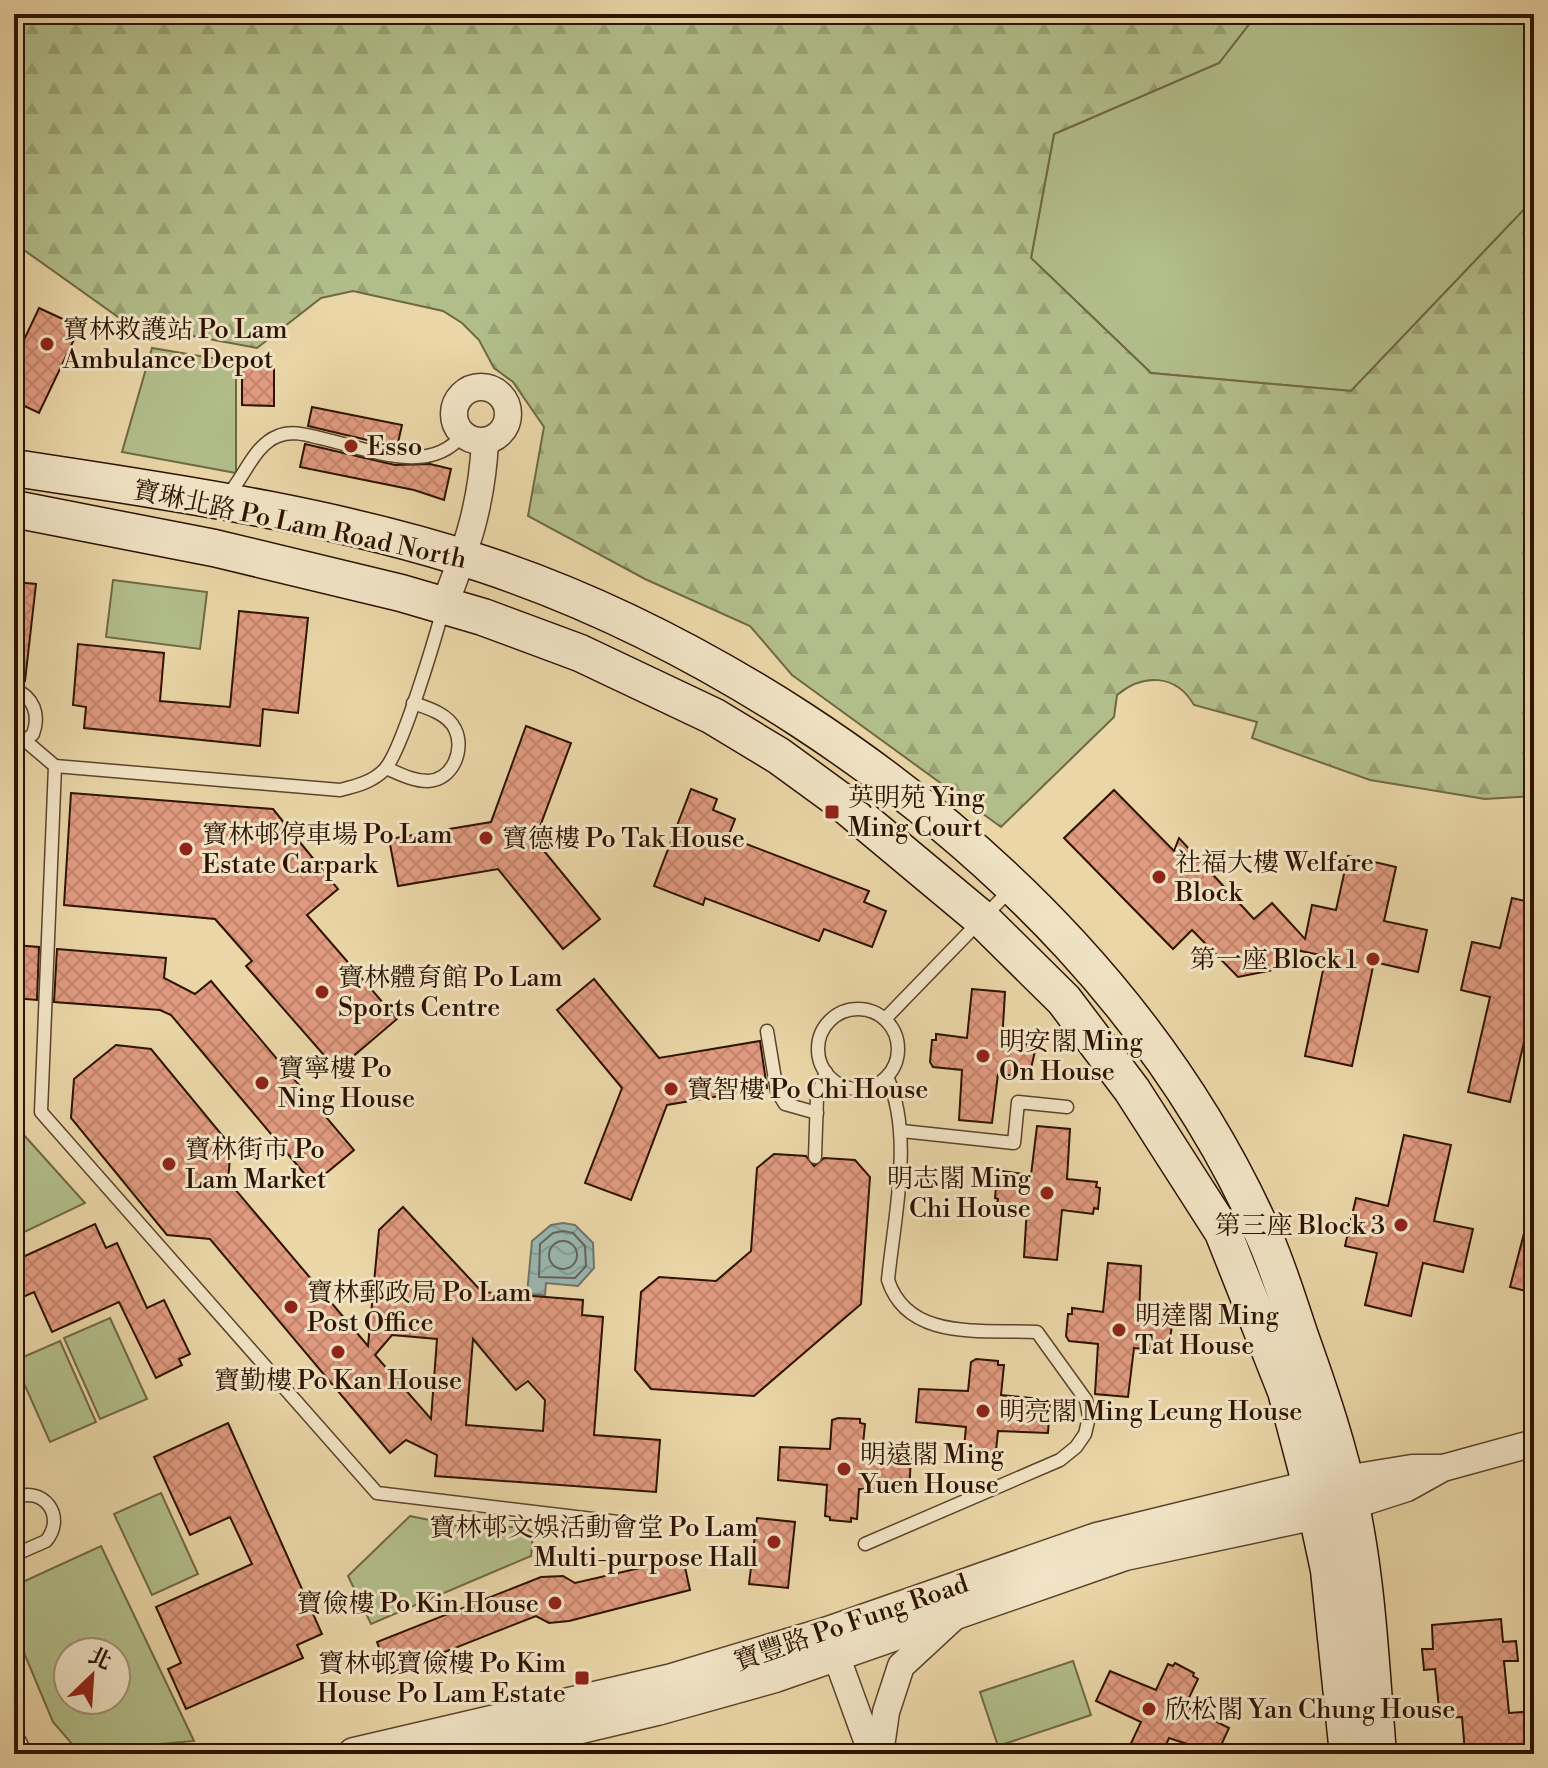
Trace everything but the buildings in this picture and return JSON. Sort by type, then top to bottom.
[{"type":"main road","name":"寶琳北路 Po Lam Road North","points":[[14,468],[222,501],[463,558],[598,609],[740,680],[913,796],[1014,886],[1073,945],[1134,1019],[1213,1137],[1267,1241],[1315,1377],[1331,1496],[1329,1570],[1348,1754]]},
{"type":"main road","name":"寶琳北路 Po Lam Road North","points":[[14,509],[214,548],[444,606],[580,653],[713,716],[811,778],[983,920],[1064,1000],[1132,1090],[1223,1232],[1362,1577],[1378,1754]]},
{"type":"street","points":[[444,606],[463,558],[483,489],[474,437]]},
{"type":"street","points":[[1331,1496],[1407,1488],[1443,1468],[1534,1443]]},
{"type":"street","name":"寶豐路 Po Fung Road","points":[[370,1752],[955,1616],[1125,1554],[1331,1496]]},
{"type":"street","name":"寶豐路 Po Fung Road","points":[[467,1754],[657,1709],[832,1644],[1097,1539],[1331,1496]]},
{"type":"street","points":[[880,1754],[886,1712],[901,1666],[955,1616]]},
{"type":"street","points":[[832,1644],[872,1754]]},
{"type":"street","points":[[14,1745],[18,1754]]},
{"type":"lane","points":[[222,501],[240,483],[261,448],[278,435],[301,434],[426,459],[474,437]]},
{"type":"lane","points":[[28,743],[55,766],[340,790],[365,783],[386,768],[413,703],[444,606]]},
{"type":"lane","points":[[14,689],[28,697],[37,715],[37,725],[28,743],[14,750]]},
{"type":"lane","points":[[386,768],[409,778],[432,781],[452,770],[460,749],[455,727],[437,712],[413,703]]},
{"type":"lane","points":[[55,766],[41,1112],[377,1493],[618,1522]]},
{"type":"lane","points":[[885,1019],[1014,886]]},
{"type":"lane","points":[[862,1009],[885,1019],[892,1028],[898,1050],[887,1077],[877,1084],[856,1089],[835,1081],[826,1072],[818,1047],[827,1024],[837,1015],[862,1009]]},
{"type":"lane","points":[[767,1031],[777,1091],[785,1104],[817,1113]]},
{"type":"lane","points":[[815,1157],[819,1083],[826,1072]]},
{"type":"lane","points":[[865,1544],[1060,1460],[1085,1434],[1089,1417],[1086,1400],[1037,1332],[940,1327],[925,1324],[901,1307],[888,1280],[902,1131],[894,1092],[887,1077]]},
{"type":"lane","points":[[902,1131],[1014,1143],[1018,1102],[1067,1107]]},
{"type":"lane","points":[[14,1498],[29,1494],[43,1498],[52,1509],[55,1522],[46,1541],[14,1555]]},
{"type":"green space","points":[[14,14],[1257,14],[1219,63],[1054,134],[1031,258],[1151,373],[1351,391],[1534,199],[1534,796],[1485,799],[1370,780],[1252,738],[1257,722],[1194,705],[1187,695],[1169,682],[1148,680],[1117,695],[1114,717],[1001,827],[792,675],[750,626],[645,579],[528,516],[544,427],[513,382],[494,368],[479,340],[462,323],[443,311],[353,291],[321,298],[257,348],[128,324],[14,243]]},
{"type":"green space","points":[[1257,14],[1534,14],[1534,199],[1351,391],[1151,373],[1031,258],[1054,134],[1219,63]]},
{"type":"green space","points":[[152,348],[236,362],[236,473],[122,452]]},
{"type":"green space","points":[[113,580],[207,592],[200,649],[106,637]]},
{"type":"green space","points":[[14,1124],[85,1203],[14,1237]]},
{"type":"green space","points":[[110,1318],[147,1399],[100,1419],[64,1338]]},
{"type":"green space","points":[[60,1341],[96,1422],[50,1442],[14,1361]]},
{"type":"green space","points":[[161,1493],[198,1574],[152,1595],[114,1514]]},
{"type":"green space","points":[[410,1516],[463,1527],[526,1527],[533,1534],[531,1556],[371,1624],[348,1576]]},
{"type":"green space","points":[[101,1546],[194,1741],[92,1750],[72,1744],[53,1722],[14,1629],[14,1586]]},
{"type":"green space","points":[[1073,1661],[1091,1715],[998,1746],[980,1692]]},
{"type":"water","points":[[551,1225],[575,1225],[593,1243],[594,1268],[578,1286],[546,1283],[545,1295],[527,1294],[532,1241]]},
{"type":"place","name":"寶林救護站 Po Lam Ambulance Depot","points":[[47,344]]},
{"type":"place","name":"Esso","points":[[351,446]]},
{"type":"place","name":"英明苑 Ying Ming Court","points":[[832,812]]},
{"type":"place","name":"寶德樓 Po Tak House","points":[[486,838]]},
{"type":"place","name":"寶林邨停車場 Po Lam Estate Carpark","points":[[186,849]]},
{"type":"place","name":"社福大樓 Welfare Block","points":[[1159,877]]},
{"type":"place","name":"第一座 Block 1","points":[[1373,959]]},
{"type":"place","name":"寶林體育館 Po Lam Sports Centre","points":[[322,992]]},
{"type":"place","name":"明安閣 Ming On House","points":[[983,1056]]},
{"type":"place","name":"寶寧樓 Po Ning House","points":[[262,1083]]},
{"type":"place","name":"寶智樓 Po Chi House","points":[[671,1089]]},
{"type":"place","name":"寶林街市 Po Lam Market","points":[[169,1164]]},
{"type":"place","name":"明志閣 Ming Chi House","points":[[1047,1193]]},
{"type":"place","name":"第三座 Block 3","points":[[1401,1225]]},
{"type":"place","name":"寶林郵政局 Po Lam Post Office","points":[[291,1307]]},
{"type":"place","name":"明達閣 Ming Tat House","points":[[1119,1330]]},
{"type":"place","name":"寶勤樓 Po Kan House","points":[[338,1352]]},
{"type":"place","name":"明亮閣 Ming Leung House","points":[[983,1411]]},
{"type":"place","name":"明遠閣 Ming Yuen House","points":[[844,1469]]},
{"type":"place","name":"寶林邨文娛活動會堂 Po Lam Multi-purpose Hall","points":[[774,1542]]},
{"type":"place","name":"寶儉樓 Po Kin House","points":[[555,1603]]},
{"type":"place","name":"寶林邨寶儉樓 Po Kim House Po Lam Estate","points":[[582,1678]]},
{"type":"place","name":"欣松閣 Yan Chung House","points":[[1149,1709]]}]
